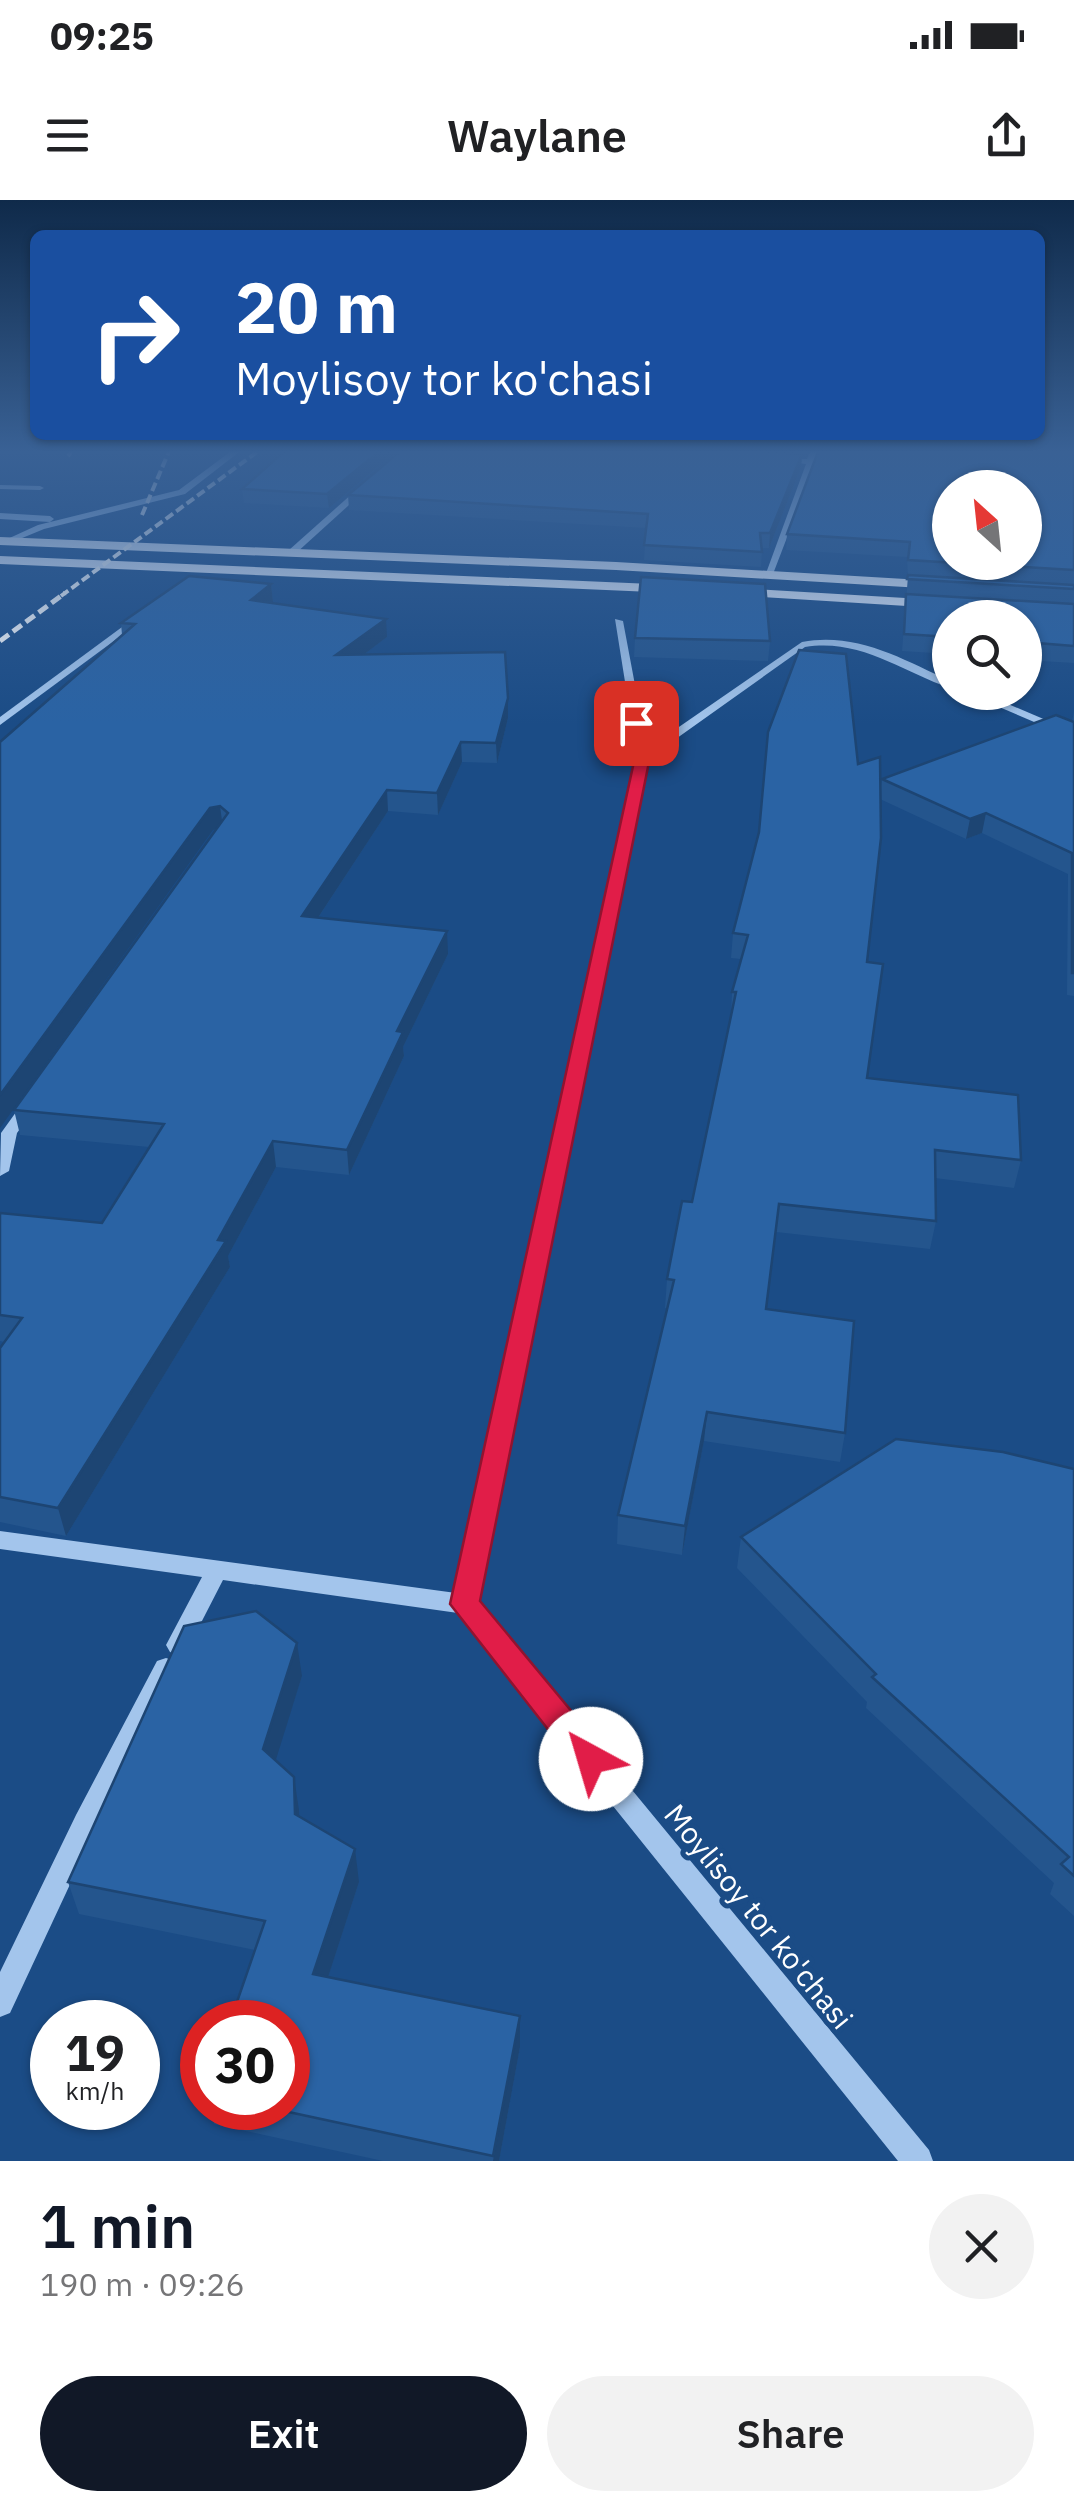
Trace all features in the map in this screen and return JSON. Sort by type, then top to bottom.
[{"type":"main road","points":[[4,541],[768,574],[959,587]]},
{"type":"main road","points":[[0,560],[686,589]]},
{"type":"main road","points":[[722,591],[932,605]]},
{"type":"street","points":[[292,552],[301,541]]},
{"type":"street","points":[[768,574],[781,541]]},
{"type":"street","points":[[185,584],[210,568]]},
{"type":"street","points":[[0,722],[156,606]]},
{"type":"street","points":[[0,1540],[465,1604],[643,757],[618,621]]},
{"type":"street","points":[[643,757],[802,645],[834,640],[932,678]]},
{"type":"street","points":[[1011,710],[1074,736]]},
{"type":"street","points":[[0,1170],[9,1133],[43,1086]]},
{"type":"street","points":[[0,2003],[85,1824],[217,1570]]},
{"type":"street","name":"Moylisoy tor ko'chasi","points":[[465,1604],[918,2161]]},
{"type":"building","points":[[645,541],[761,541],[762,552],[644,545]]},
{"type":"building","points":[[887,541],[932,541],[932,561],[908,560],[910,542]]},
{"type":"building","points":[[1042,541],[1074,541],[1074,570],[1042,568]]},
{"type":"building","points":[[908,575],[932,576],[932,580],[1074,585],[1074,589],[907,579]]},
{"type":"building","points":[[189,576],[271,584],[251,600],[386,619],[336,655],[505,652],[508,698],[496,743],[461,742],[437,793],[387,790],[302,916],[447,931],[397,1031],[403,1032],[347,1150],[273,1141],[218,1240],[226,1241],[58,1508],[0,1497],[0,1348],[22,1318],[0,1315],[0,1213],[102,1223],[164,1124],[14,1110],[228,813],[220,806],[210,808],[0,1095],[0,742],[135,624],[121,623]]},
{"type":"building","points":[[641,577],[765,584],[770,641],[635,638]]},
{"type":"building","points":[[906,594],[1007,600],[932,600],[932,636],[904,634]]},
{"type":"building","points":[[1042,602],[1074,604],[1074,646],[1042,643]]},
{"type":"building","points":[[799,650],[846,654],[858,764],[880,757],[881,838],[867,962],[883,964],[867,1078],[1018,1095],[1021,1160],[935,1150],[936,1221],[779,1204],[766,1309],[854,1321],[845,1433],[707,1412],[685,1526],[618,1515],[674,1280],[667,1279],[682,1201],[692,1202],[736,992],[732,992],[748,935],[733,933],[759,832],[768,732]]},
{"type":"building","points":[[1056,715],[1074,722],[1074,973],[1072,853],[986,813],[970,819],[882,779]]},
{"type":"building","points":[[896,1439],[1003,1452],[1074,1469],[1074,1876],[1061,1864],[1069,1857],[872,1677],[876,1674],[741,1537]]},
{"type":"building","points":[[256,1611],[297,1643],[263,1749],[294,1777],[295,1814],[355,1849],[313,1974],[520,2016],[493,2156],[310,2117],[310,2000],[238,2000],[265,1921],[68,1882],[184,1626]]},
{"type":"railway","points":[[61,596],[136,541]]},
{"type":"railway","points":[[0,641],[65,593]]},
{"type":"route","points":[[591,1759],[465,1604],[643,757],[636,723]]}]
